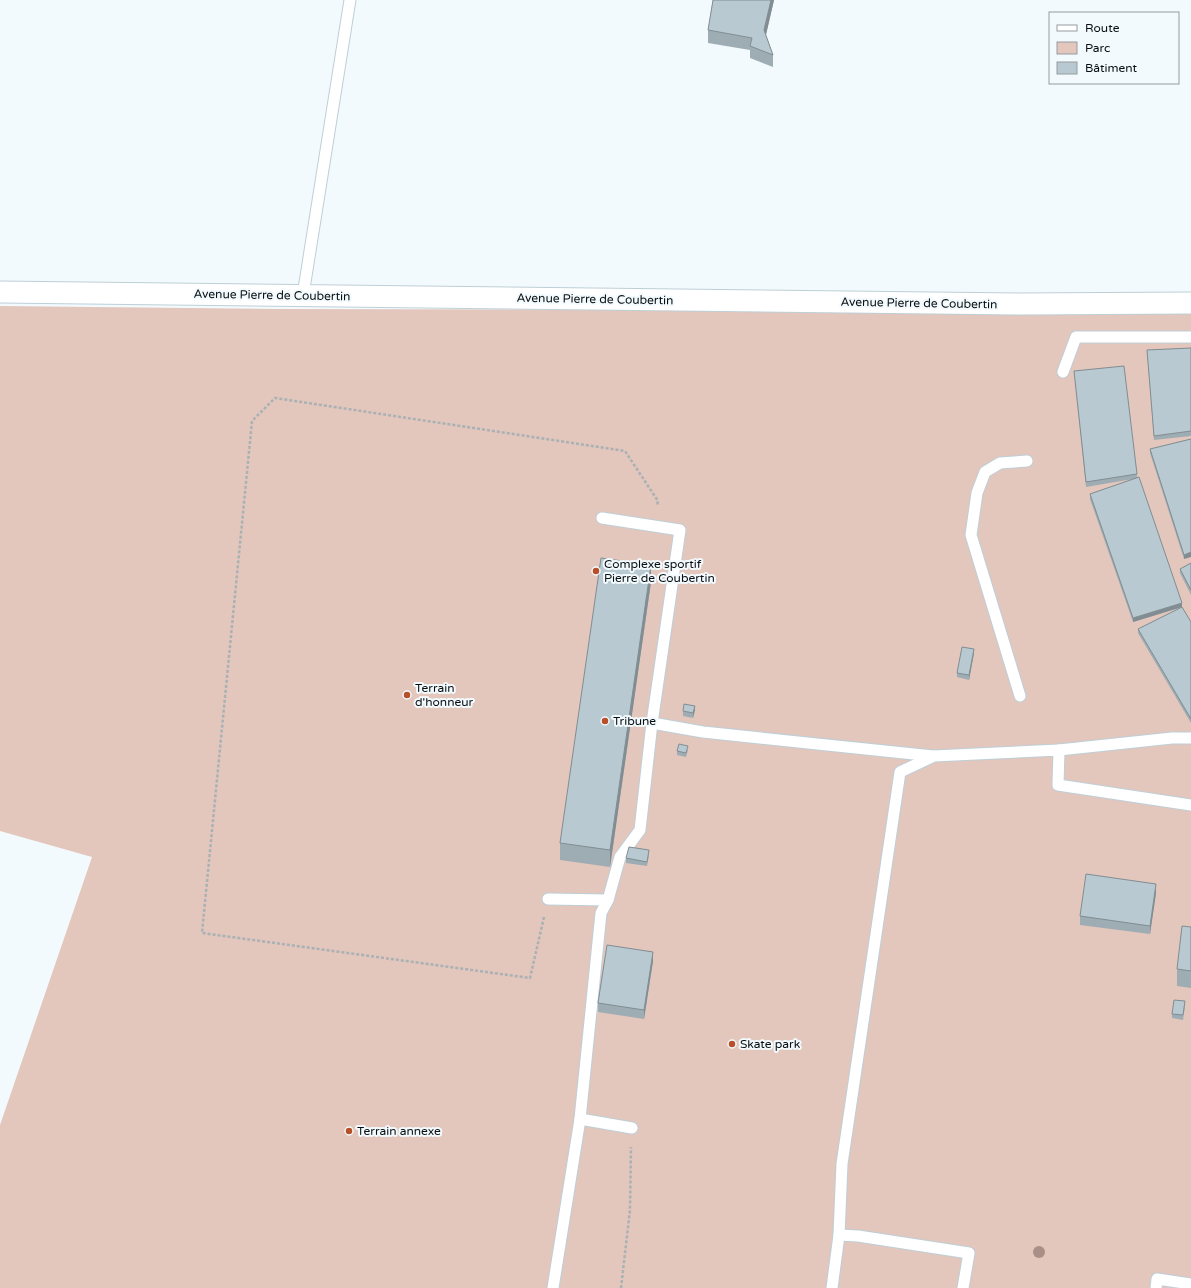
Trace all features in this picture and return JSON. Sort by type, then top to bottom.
[{"type":"street","name":"Avenue Pierre de Coubertin","points":[[0,292],[1018,304],[1191,303]]},
{"type":"lane","points":[[303,295],[350,0]]},
{"type":"lane","points":[[1063,372],[1076,337],[1191,337]]},
{"type":"lane","points":[[1020,696],[971,535],[977,493],[985,472],[1000,463],[1027,461]]},
{"type":"lane","points":[[553,1288],[580,1119],[601,913],[608,900],[620,857],[640,830],[652,723],[680,530],[602,518]]},
{"type":"lane","points":[[652,723],[703,732],[934,756],[1059,750],[1191,738]]},
{"type":"lane","points":[[1059,750],[1058,786],[1191,805]]},
{"type":"lane","points":[[832,1288],[840,1235],[842,1164],[900,772],[934,756]]},
{"type":"lane","points":[[548,899],[608,900]]},
{"type":"lane","points":[[580,1119],[632,1128]]},
{"type":"lane","points":[[840,1235],[858,1236],[969,1253],[963,1288]]},
{"type":"lane","points":[[1156,1288],[1157,1279],[1191,1284]]},
{"type":"path","points":[[548,899],[530,978],[202,933],[252,421],[276,398],[625,451],[658,502],[653,526]]},
{"type":"path","points":[[621,1288],[630,1210],[632,1128]]},
{"type":"green space","name":"Complexe sportif Pierre de Coubertin","points":[[0,306],[277,309],[1191,311],[1191,1288],[0,1288],[0,1125],[92,857],[0,831]]},
{"type":"building","points":[[713,0],[771,0],[764,30],[773,55],[750,46],[752,38],[708,30]]},
{"type":"building","points":[[1191,348],[1191,431],[1154,436],[1147,350]]},
{"type":"building","points":[[1124,366],[1137,474],[1086,482],[1074,371]]},
{"type":"building","points":[[1191,439],[1191,552],[1184,555],[1150,449]]},
{"type":"building","points":[[1139,477],[1182,603],[1133,618],[1090,494]]},
{"type":"building","name":"Tribune","points":[[601,558],[651,565],[610,850],[560,843]]},
{"type":"building","points":[[1191,563],[1191,590],[1180,569]]},
{"type":"building","points":[[1182,607],[1191,622],[1191,719],[1138,629]]},
{"type":"building","points":[[962,647],[974,649],[969,675],[957,673]]},
{"type":"building","points":[[684,704],[695,706],[693,713],[683,711]]},
{"type":"building","points":[[679,744],[688,746],[686,753],[677,751]]},
{"type":"building","points":[[629,847],[649,850],[647,862],[626,858]]},
{"type":"building","points":[[1086,874],[1156,884],[1150,926],[1080,916]]},
{"type":"building","points":[[1182,926],[1191,927],[1191,971],[1177,969]]},
{"type":"building","points":[[607,945],[653,952],[644,1010],[598,1003]]},
{"type":"building","points":[[1174,1000],[1185,1001],[1183,1015],[1172,1014]]},
{"type":"place","name":"Complexe sportif Pierre de Coubertin","points":[[596,571]]},
{"type":"place","name":"Terrain d'honneur","points":[[407,695]]},
{"type":"place","name":"Tribune","points":[[605,721]]},
{"type":"place","name":"Skate park","points":[[732,1044]]},
{"type":"place","name":"Terrain annexe","points":[[349,1131]]}]
